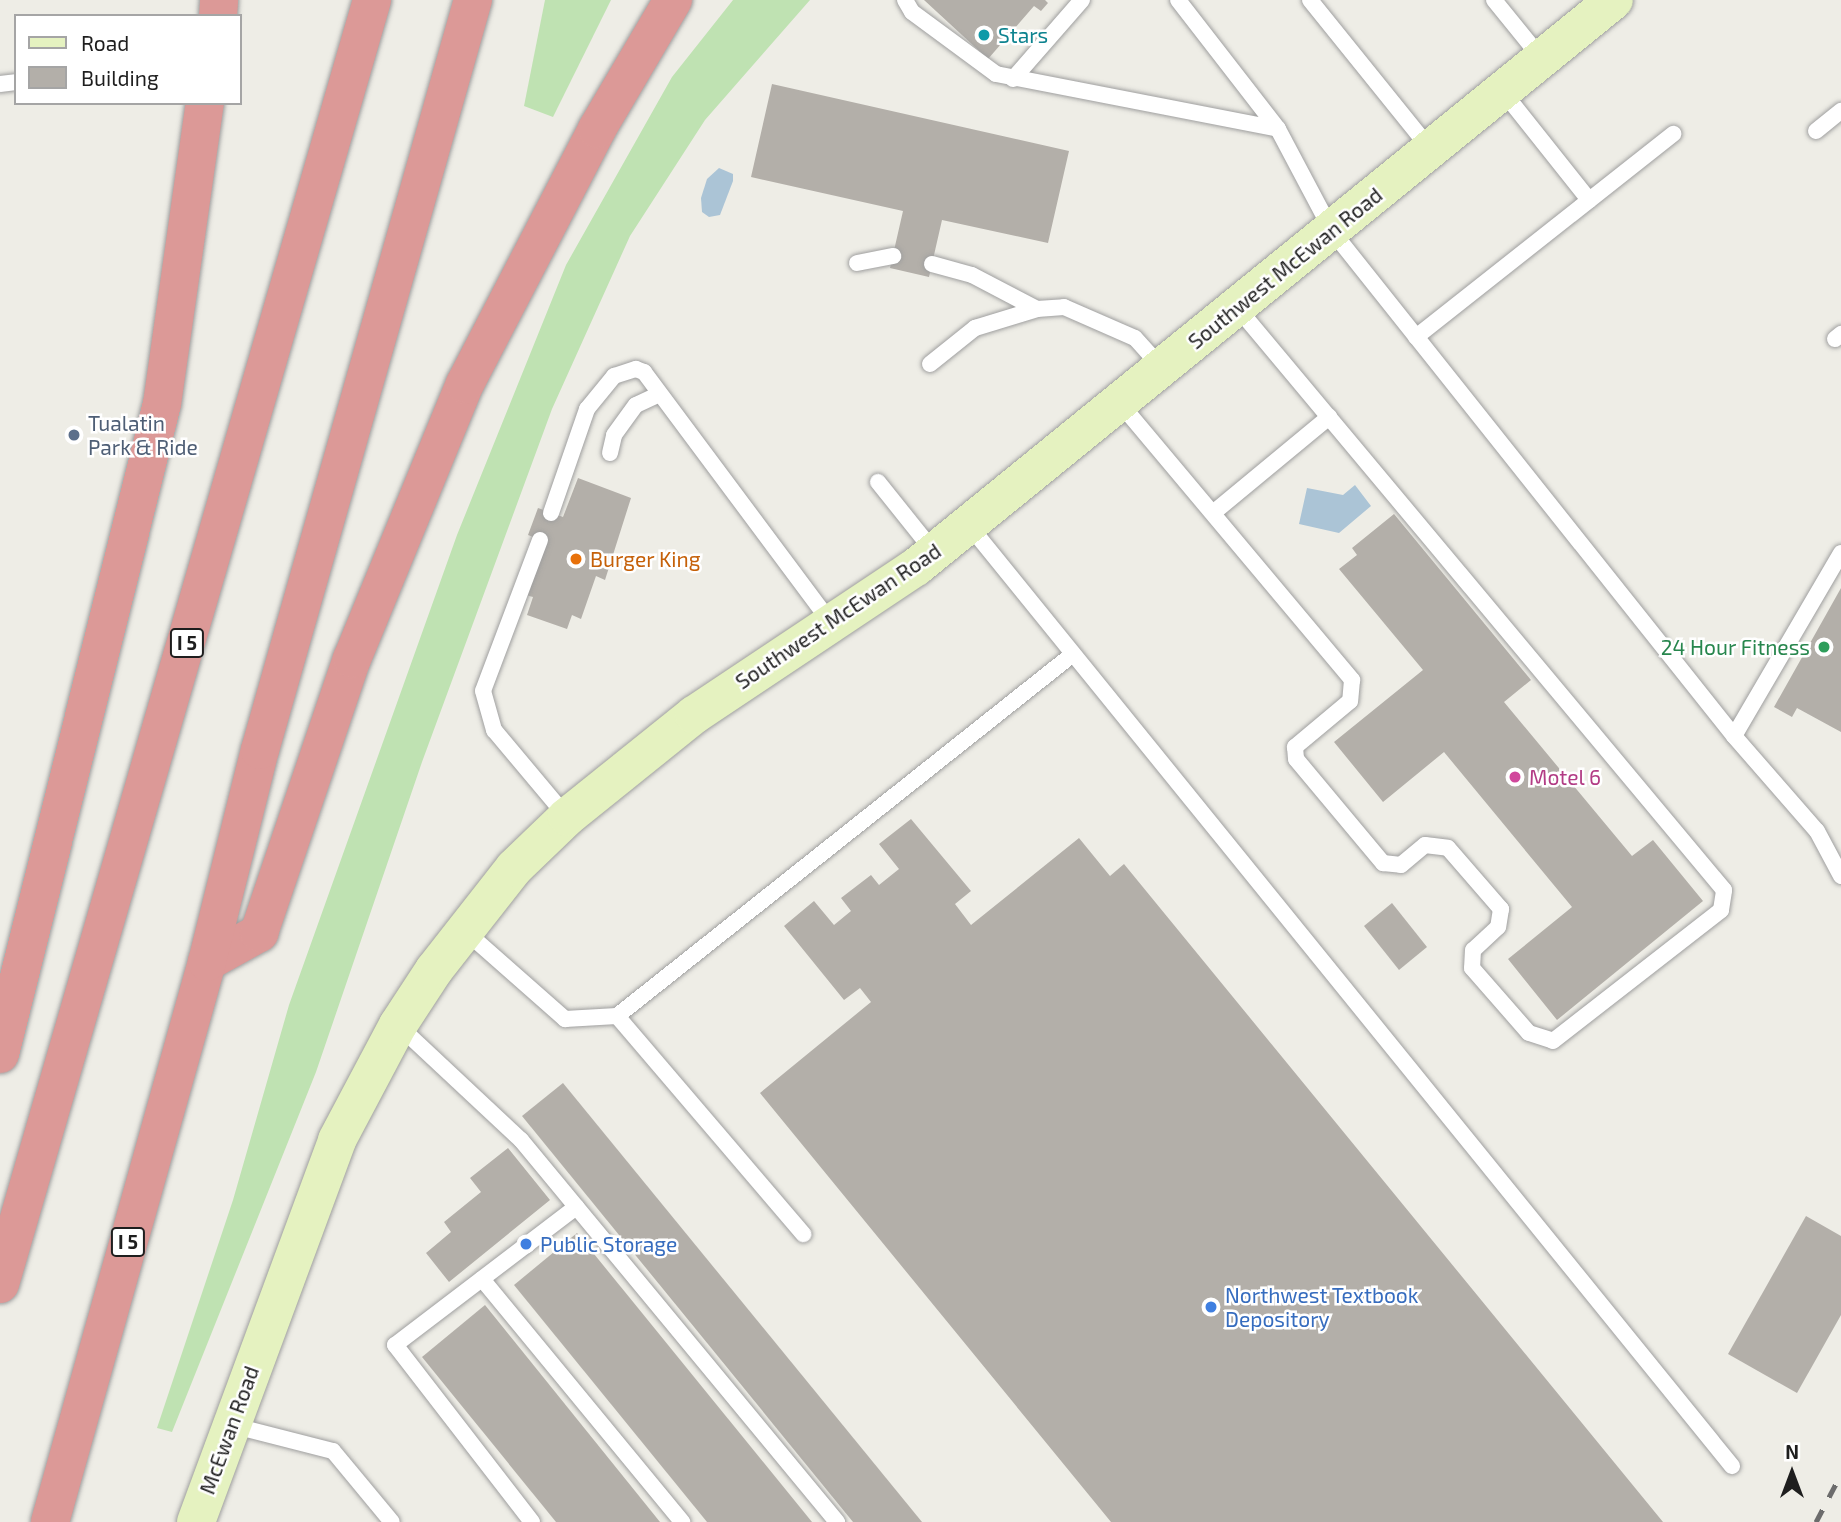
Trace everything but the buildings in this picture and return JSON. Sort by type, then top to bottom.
[{"type":"highway","name":"I 5","points":[[0,1284],[372,0]]},
{"type":"highway","name":"I 5","points":[[50,1522],[207,962],[264,737],[473,0]]},
{"type":"highway","points":[[207,962],[259,933],[352,659],[465,384],[597,130],[673,0]]},
{"type":"highway","points":[[0,1054],[163,404],[205,105]]},
{"type":"street","name":"Southwest McEwan Road","points":[[262,1339],[337,1140],[398,1025],[464,930],[514,868],[566,817],[694,715],[934,552],[1118,401],[1504,93],[1594,10]]},
{"type":"street","name":"McEwan Road","points":[[196,1522],[262,1339]]},
{"type":"lane","points":[[905,0],[912,12],[985,66],[1013,79],[1278,130]]},
{"type":"lane","points":[[1013,79],[1082,0]]},
{"type":"lane","points":[[1178,0],[1278,130],[1332,231],[1734,736],[1817,831],[1841,876]]},
{"type":"lane","points":[[1310,0],[1431,150]]},
{"type":"lane","points":[[1494,0],[1542,59]]},
{"type":"lane","points":[[1504,93],[1589,200]]},
{"type":"lane","points":[[1816,131],[1841,111]]},
{"type":"lane","points":[[1416,337],[1672,134]]},
{"type":"lane","points":[[858,263],[893,256]]},
{"type":"lane","points":[[932,264],[972,275],[1037,309]]},
{"type":"lane","points":[[1118,401],[1352,680],[1350,701],[1295,747],[1296,759],[1383,863],[1401,865],[1425,845],[1448,848],[1501,909],[1497,928],[1473,950],[1472,968],[1530,1033],[1553,1041],[1721,910],[1724,890],[1236,306]]},
{"type":"lane","points":[[930,364],[975,328],[1037,309],[1064,307],[1135,338],[1161,367]]},
{"type":"lane","points":[[551,513],[587,409],[601,388],[614,376],[636,369],[644,372],[831,623]]},
{"type":"lane","points":[[610,453],[614,435],[636,405],[660,394]]},
{"type":"lane","points":[[1213,513],[1329,417]]},
{"type":"lane","points":[[878,482],[934,552]]},
{"type":"lane","points":[[968,524],[1732,1466]]},
{"type":"lane","points":[[540,540],[483,691],[489,720],[504,744],[566,817]]},
{"type":"lane","points":[[1734,736],[1841,554]]},
{"type":"lane","points":[[464,930],[565,1019],[617,1016],[1073,654]]},
{"type":"lane","points":[[617,1016],[803,1234]]},
{"type":"lane","points":[[398,1025],[522,1140],[837,1522]]},
{"type":"lane","points":[[532,1522],[395,1345],[576,1207]]},
{"type":"lane","points":[[482,1279],[682,1522]]},
{"type":"lane","points":[[231,1425],[333,1451],[392,1522]]},
{"type":"green space","points":[[545,0],[611,0],[553,117],[524,106]]},
{"type":"green space","points":[[733,0],[810,0],[705,120],[630,236],[552,409],[422,762],[316,1072],[172,1432],[157,1428],[233,1200],[289,1005],[457,535],[566,265],[672,77]]},
{"type":"water","points":[[719,168],[733,174],[733,181],[720,215],[709,217],[702,212],[701,198],[707,179]]},
{"type":"water","points":[[1355,485],[1371,506],[1339,533],[1299,524],[1307,488],[1343,495]]},
{"type":"railway","points":[[1816,1522],[1841,1474]]},
{"type":"place","name":"Stars","points":[[984,35]]},
{"type":"place","name":"Tualatin Park & Ride","points":[[74,435]]},
{"type":"place","name":"Burger King","points":[[576,559]]},
{"type":"place","name":"24 Hour Fitness","points":[[1824,647]]},
{"type":"place","name":"Motel 6","points":[[1515,777]]},
{"type":"place","name":"Public Storage","points":[[526,1244]]},
{"type":"place","name":"Northwest Textbook Depository","points":[[1211,1307]]}]
